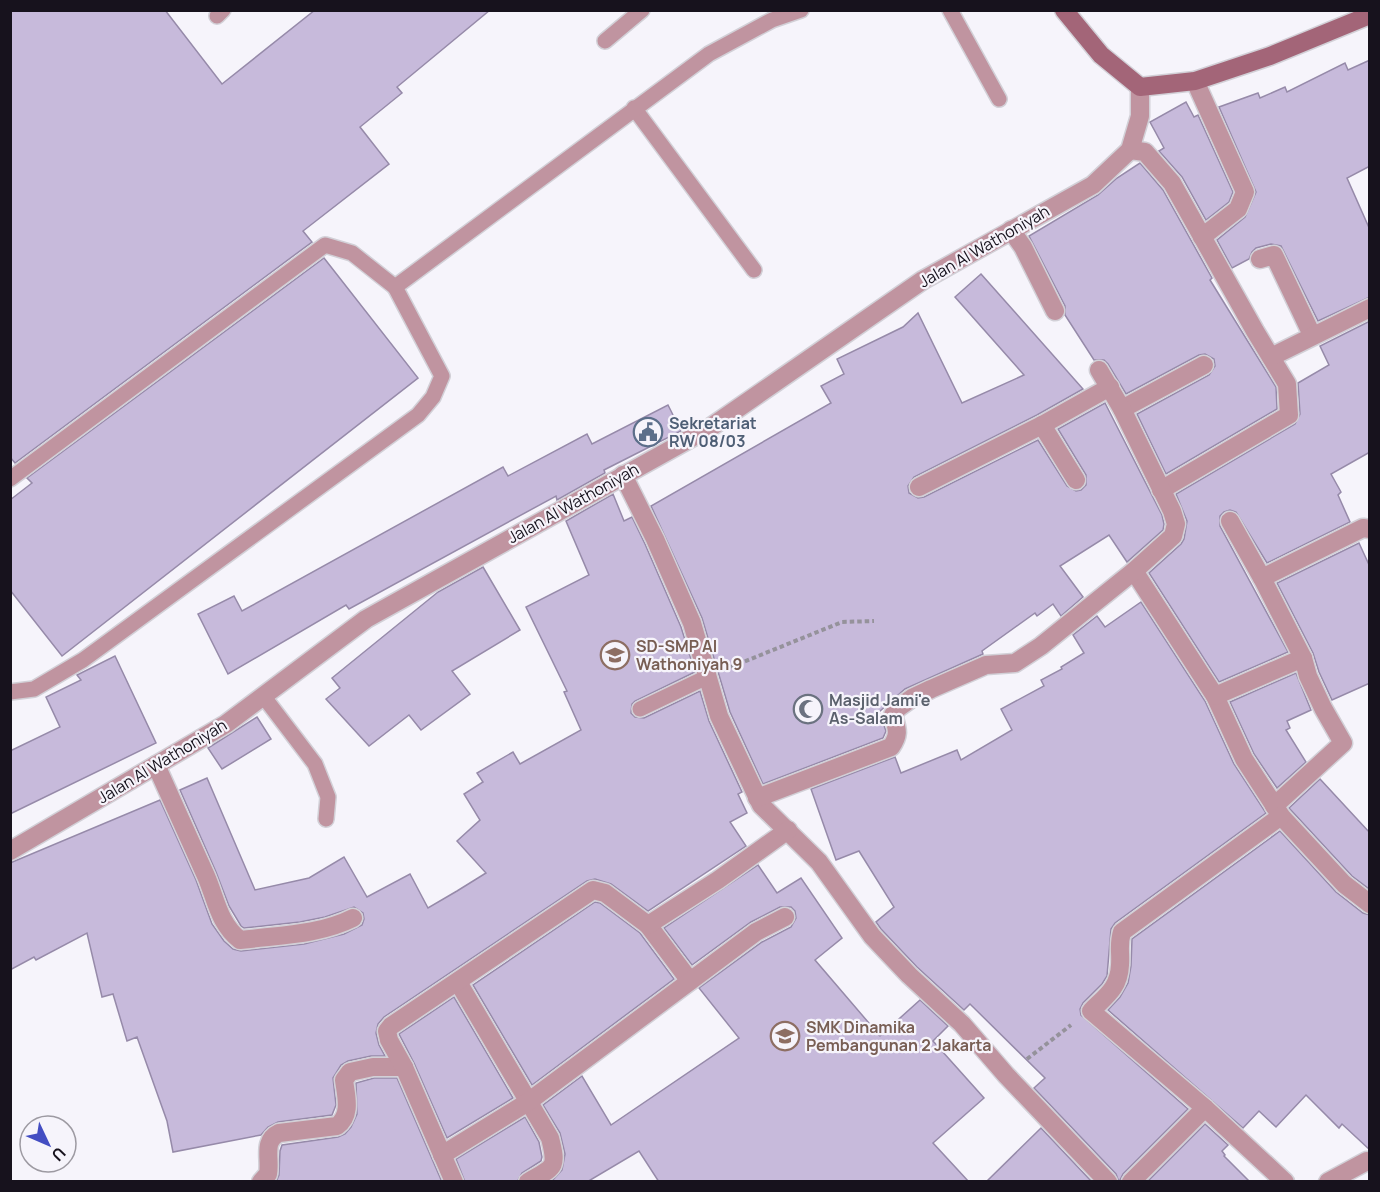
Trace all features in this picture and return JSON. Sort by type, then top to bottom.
[{"type":"main road","points":[[1064,10],[1101,55],[1140,87],[1195,81],[1270,56],[1370,15]]},
{"type":"street","points":[[1195,81],[1245,192],[1238,209],[1202,237]]},
{"type":"street","name":"Jalan Al Wathoniyah","points":[[10,851],[226,724],[366,619],[711,427],[923,280],[1093,185],[1130,150],[1140,116],[1140,87]]},
{"type":"street","points":[[1130,150],[1145,152],[1172,183],[1254,331],[1287,384],[1289,414],[1161,490]]},
{"type":"street","points":[[1011,230],[1023,247],[1055,311]]},
{"type":"street","points":[[1260,259],[1274,255],[1312,335]]},
{"type":"street","points":[[1271,357],[1370,308]]},
{"type":"street","points":[[1122,409],[1204,364]]},
{"type":"street","points":[[757,798],[891,747],[897,739],[898,732],[893,715],[898,708],[931,689],[986,665],[1015,663],[1041,646],[1134,571],[1173,536],[1176,524],[1172,511],[1122,409],[1099,370]]},
{"type":"street","points":[[919,487],[1042,425],[1110,387]]},
{"type":"street","points":[[1042,425],[1076,480]]},
{"type":"street","points":[[623,475],[655,539],[692,623],[719,717],[761,805],[819,862],[872,936],[909,975],[962,1024],[1006,1075],[1108,1182]]},
{"type":"street","points":[[1230,521],[1303,658],[1308,676],[1323,708],[1343,742],[1278,811],[1122,932],[1118,944],[1121,964],[1116,986],[1091,1011],[1205,1107],[1285,1182]]},
{"type":"street","points":[[1262,578],[1363,528],[1370,529]]},
{"type":"street","points":[[1134,571],[1215,696],[1244,759],[1278,811],[1344,884],[1370,904]]},
{"type":"street","points":[[1215,696],[1303,658]]},
{"type":"street","points":[[156,765],[210,886],[219,914],[232,933],[240,940],[317,930],[353,918]]},
{"type":"street","points":[[648,925],[718,880],[788,830]]},
{"type":"street","points":[[454,1182],[404,1067],[389,1040],[387,1031],[391,1026],[593,890],[604,893],[648,925],[690,981]]},
{"type":"street","points":[[442,1155],[528,1102],[756,932],[785,917]]},
{"type":"street","points":[[459,982],[550,1138],[554,1162],[551,1169],[528,1182]]},
{"type":"street","points":[[261,1182],[268,1174],[268,1142],[273,1136],[279,1133],[337,1126],[342,1123],[347,1108],[344,1080],[350,1072],[373,1067],[404,1067]]},
{"type":"street","points":[[1131,1182],[1205,1107]]},
{"type":"street","points":[[1328,1182],[1367,1161]]},
{"type":"lane","points":[[606,40],[642,10]]},
{"type":"lane","points":[[395,287],[709,54],[772,20],[801,10]]},
{"type":"lane","points":[[950,10],[999,99]]},
{"type":"lane","points":[[634,108],[754,270]]},
{"type":"lane","points":[[10,479],[325,245],[352,253],[395,287],[442,376],[433,397],[418,415],[83,660],[34,689],[10,692]]},
{"type":"lane","points":[[640,709],[708,677]]},
{"type":"lane","points":[[264,697],[315,764],[328,797],[326,819]]},
{"type":"path","points":[[708,677],[842,622],[874,621]]},
{"type":"path","points":[[1006,1075],[1091,1011]]},
{"type":"building","points":[[10,10],[165,10],[222,84],[315,10],[490,10],[397,87],[402,93],[360,127],[389,164],[303,231],[312,242],[15,463],[10,457]]},
{"type":"building","points":[[1370,60],[1370,166],[1347,178],[1370,230],[1370,297],[1318,321],[1281,246],[1271,244],[1256,248],[1249,259],[1232,268],[1217,240],[1245,217],[1256,192],[1219,107],[1258,93],[1260,98],[1285,87],[1287,92],[1345,63],[1348,70]]},
{"type":"building","points":[[1186,102],[1194,117],[1198,115],[1233,192],[1229,202],[1206,220],[1182,177],[1159,151],[1164,148],[1150,122]]},
{"type":"building","points":[[1140,163],[1163,190],[1212,278],[1210,280],[1276,387],[1277,409],[1166,474],[1137,414],[1209,375],[1215,366],[1214,359],[1205,354],[1199,355],[1126,394],[1108,364],[1104,360],[1094,360],[1065,315],[1065,306],[1029,236],[1098,195],[1117,178]]},
{"type":"building","points":[[324,258],[418,378],[62,656],[10,590],[10,500],[32,483],[27,478]]},
{"type":"building","points":[[981,274],[1083,389],[1037,415],[914,477],[908,486],[909,493],[918,498],[924,497],[1038,440],[1067,486],[1076,491],[1081,490],[1086,485],[1086,475],[1058,429],[1105,403],[1162,515],[1163,530],[1127,562],[1109,535],[1060,566],[1083,597],[1061,616],[1053,604],[1037,616],[1035,613],[982,651],[983,654],[905,689],[879,712],[886,731],[883,738],[763,784],[730,712],[702,618],[651,506],[831,403],[821,386],[844,374],[837,359],[903,327],[918,313],[962,403],[1024,375],[955,297]]},
{"type":"building","points":[[1370,321],[1370,452],[1331,474],[1341,492],[1338,495],[1350,522],[1267,563],[1236,512],[1230,510],[1220,516],[1220,526],[1288,652],[1219,682],[1149,573],[1184,539],[1187,521],[1176,494],[1295,424],[1300,414],[1298,383],[1329,365],[1320,346]]},
{"type":"building","points":[[668,405],[681,431],[604,470],[605,473],[557,500],[556,496],[349,609],[346,605],[228,674],[198,614],[234,596],[242,611],[503,467],[508,476],[587,434],[592,444]]},
{"type":"building","points":[[613,494],[624,521],[632,517],[645,544],[681,627],[695,672],[635,701],[632,704],[631,713],[635,717],[644,718],[700,691],[709,721],[742,792],[738,794],[747,813],[730,822],[746,846],[648,911],[611,884],[595,879],[587,881],[384,1017],[378,1024],[376,1033],[385,1056],[371,1056],[348,1061],[341,1065],[333,1078],[336,1105],[332,1115],[278,1122],[268,1127],[261,1135],[173,1152],[167,1121],[137,1037],[127,1041],[113,994],[102,997],[87,933],[36,960],[34,957],[10,970],[10,863],[160,800],[196,880],[212,924],[233,949],[241,951],[304,944],[344,934],[362,925],[363,913],[354,907],[325,917],[300,922],[244,928],[241,926],[229,906],[180,790],[207,778],[255,890],[309,878],[344,857],[367,897],[410,874],[428,908],[457,891],[486,873],[457,841],[480,820],[464,794],[483,782],[477,773],[513,752],[520,764],[581,730],[564,692],[567,691],[526,607],[589,575],[566,521]]},
{"type":"building","points":[[1359,543],[1370,567],[1370,683],[1332,700],[1313,653],[1277,583]]},
{"type":"building","points":[[483,567],[520,630],[452,671],[470,694],[421,730],[409,715],[369,746],[326,699],[340,688],[332,678],[438,592]]},
{"type":"building","points":[[1141,602],[1205,701],[1234,764],[1266,813],[1115,923],[1111,929],[1107,976],[1083,1003],[1080,1009],[1081,1015],[1188,1109],[1123,1174],[1119,1182],[1116,1174],[1034,1088],[1045,1078],[970,1004],[964,1010],[917,967],[881,929],[876,922],[894,907],[859,851],[836,860],[811,789],[895,757],[901,773],[957,750],[961,760],[1012,730],[1001,709],[1044,686],[1041,680],[1062,669],[1061,667],[1084,653],[1073,635],[1097,616],[1105,627]]},
{"type":"building","points":[[115,656],[156,743],[10,814],[10,751],[60,727],[46,697],[81,680],[77,675]]},
{"type":"building","points":[[1296,673],[1311,710],[1287,721],[1290,728],[1286,730],[1306,762],[1277,788],[1254,754],[1230,702]]},
{"type":"building","points":[[257,717],[271,739],[222,769],[208,748]]},
{"type":"building","points":[[1320,779],[1370,833],[1370,887],[1368,888],[1352,876],[1289,808]]},
{"type":"building","points":[[1280,831],[1336,892],[1363,913],[1370,915],[1370,1150],[1342,1124],[1339,1128],[1306,1095],[1276,1127],[1259,1111],[1243,1128],[1108,1010],[1120,997],[1128,983],[1132,939]]},
{"type":"building","name":"SMK Dinamika Pembangunan 2 Jakarta","points":[[758,865],[777,893],[801,878],[842,938],[815,960],[880,1036],[920,1000],[948,1026],[933,1041],[984,1098],[933,1143],[969,1182],[659,1182],[639,1151],[587,1182],[551,1182],[562,1170],[565,1154],[560,1133],[543,1105],[582,1076],[611,1125],[739,1038],[699,988],[762,942],[791,927],[796,918],[795,911],[791,907],[780,907],[751,922],[692,965],[664,928]]},
{"type":"building","points":[[595,902],[600,903],[640,933],[674,979],[532,1085],[473,985]]},
{"type":"building","points":[[454,997],[513,1098],[447,1138],[399,1034]]},
{"type":"building","points":[[374,1078],[397,1078],[442,1182],[276,1182],[279,1175],[282,1145],[345,1134],[357,1114],[356,1083]]},
{"type":"building","points":[[525,1117],[539,1142],[541,1161],[522,1173],[517,1182],[465,1182],[456,1159]]},
{"type":"building","points":[[1205,1124],[1228,1145],[1222,1151],[1224,1156],[1250,1182],[1147,1182]]},
{"type":"building","points":[[1041,1128],[1092,1182],[986,1182]]},
{"type":"place","name":"Sekretariat RW 08/03","points":[[648,432]]},
{"type":"place","name":"SD-SMP Al Wathoniyah 9","points":[[615,655]]},
{"type":"place","name":"Masjid Jami'e As-Salam","points":[[808,709]]},
{"type":"place","name":"SMK Dinamika Pembangunan 2 Jakarta","points":[[785,1036]]}]
